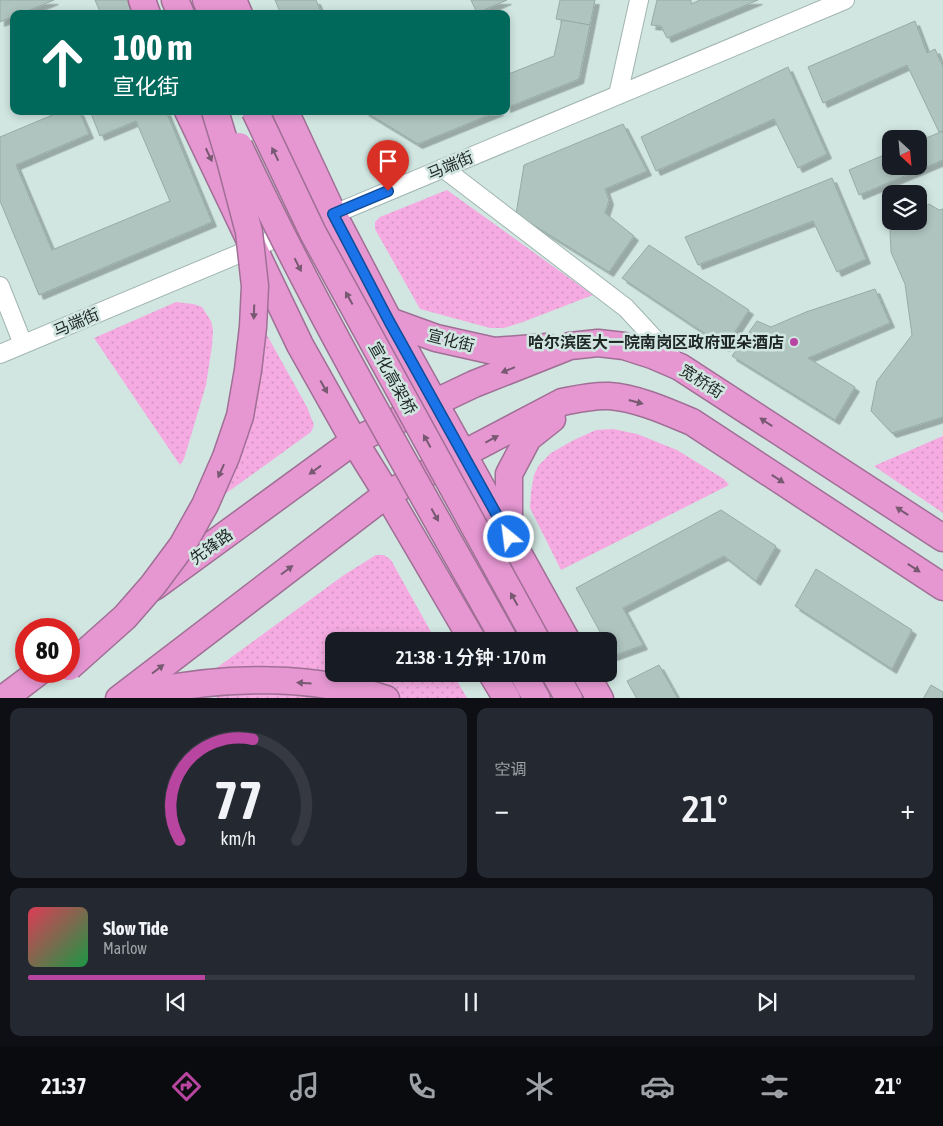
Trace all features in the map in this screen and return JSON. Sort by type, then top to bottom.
[{"type":"highway","points":[[190,115],[300,345],[354,441],[468,632]]},
{"type":"highway","points":[[80,657],[125,617],[154,585],[182,546],[205,505],[226,457],[240,416],[253,327],[255,286],[249,232],[216,115]]},
{"type":"highway","name":"宣化高架桥","points":[[226,115],[254,179],[327,323],[500,632]]},
{"type":"highway","name":"宣化高架桥","points":[[257,115],[313,233],[533,632]]},
{"type":"highway","points":[[287,115],[333,214],[389,321],[562,632]]},
{"type":"highway","name":"宣化街","points":[[389,321],[436,338],[494,351],[570,346]]},
{"type":"highway","name":"宽桥街","points":[[354,441],[474,384],[570,346],[598,343],[624,346],[680,367],[943,538]]},
{"type":"highway","points":[[121,698],[387,494],[562,402],[588,397],[609,396],[630,400],[661,409],[692,422],[943,587]]},
{"type":"highway","points":[[509,537],[509,474],[528,438],[554,418],[588,397]]},
{"type":"highway","name":"先锋路","points":[[80,642],[354,441]]},
{"type":"highway","points":[[121,698],[187,685],[247,680],[310,683],[366,692],[386,698]]},
{"type":"highway","points":[[497,682],[507,698]]},
{"type":"highway","points":[[528,682],[537,698]]},
{"type":"highway","points":[[560,682],[569,698]]},
{"type":"highway","points":[[591,682],[600,698]]},
{"type":"highway","points":[[3,698],[24,683]]},
{"type":"highway","points":[[29,698],[48,683]]},
{"type":"street","points":[[618,95],[639,0]]},
{"type":"street","name":"马端街","points":[[0,354],[845,0]]},
{"type":"street","points":[[443,168],[626,308],[680,367]]},
{"type":"street","points":[[0,286],[23,344]]},
{"type":"shaded area","points":[[447,190],[593,295],[504,328],[490,328],[420,309],[375,229],[375,222],[380,217]]},
{"type":"shaded area","points":[[176,302],[202,307],[211,321],[213,330],[206,385],[184,459],[180,465],[94,338]]},
{"type":"shaded area","points":[[263,328],[307,407],[314,425],[311,432],[214,502]]},
{"type":"shaded area","points":[[613,429],[637,434],[677,450],[724,479],[729,485],[561,570],[530,508],[534,475],[539,465],[551,453],[596,430]]},
{"type":"shaded area","points":[[943,436],[943,513],[874,466]]},
{"type":"shaded area","points":[[376,555],[384,555],[391,560],[431,632],[325,632],[325,682],[458,682],[467,698],[217,698],[211,672],[344,575]]},
{"type":"building","points":[[0,0],[54,0],[30,10],[10,10],[10,18],[0,22]]},
{"type":"building","points":[[95,0],[127,0],[131,10],[99,10]]},
{"type":"building","points":[[275,0],[316,0],[320,10],[279,10]]},
{"type":"building","points":[[471,0],[507,0],[484,10],[476,10]]},
{"type":"building","points":[[560,0],[595,0],[590,25],[556,19]]},
{"type":"building","points":[[657,0],[691,0],[691,4],[700,0],[758,0],[667,38],[661,26],[651,25]]},
{"type":"building","points":[[562,20],[590,25],[579,79],[510,106],[510,73],[554,56]]},
{"type":"building","points":[[915,21],[927,53],[935,49],[943,67],[943,131],[939,132],[907,65],[823,103],[808,67]]},
{"type":"building","points":[[788,67],[827,154],[798,168],[774,119],[656,171],[641,137]]},
{"type":"building","points":[[52,115],[81,115],[89,134],[16,165],[52,250],[170,201],[136,121],[100,136],[92,115],[168,115],[212,222],[39,295],[0,201],[0,137]]},
{"type":"building","points":[[371,115],[489,115],[418,144]]},
{"type":"building","points":[[623,124],[647,171],[605,189],[609,200],[605,213],[634,236],[609,272],[516,214],[524,165]]},
{"type":"building","points":[[943,131],[943,160],[928,166],[928,137]]},
{"type":"building","points":[[882,156],[882,175],[907,175],[859,195],[849,170]]},
{"type":"building","points":[[832,178],[866,259],[837,272],[813,221],[698,265],[685,237]]},
{"type":"building","points":[[929,204],[939,210],[943,209],[943,417],[892,433],[871,411],[877,381],[912,335],[905,284],[891,252],[890,230],[927,230],[927,205]]},
{"type":"building","points":[[649,245],[749,310],[725,347],[622,278]]},
{"type":"building","name":"哈尔滨医大一院南岗区政府亚朵酒店","points":[[875,289],[890,323],[808,358],[855,387],[835,420],[732,356],[757,321],[771,327],[806,312]]},
{"type":"building","points":[[721,510],[776,546],[756,581],[724,556],[623,608],[643,645],[617,655],[617,632],[600,632],[576,588]]},
{"type":"building","points":[[816,569],[912,630],[892,669],[795,606]]},
{"type":"building","points":[[659,665],[677,698],[636,698],[627,681]]},
{"type":"building","points":[[931,685],[943,692],[943,698],[924,698]]},
{"type":"place","name":"哈尔滨医大一院南岗区政府亚朵酒店","points":[[794,342]]},
{"type":"route","points":[[388,191],[333,214],[389,321],[509,537]]}]
